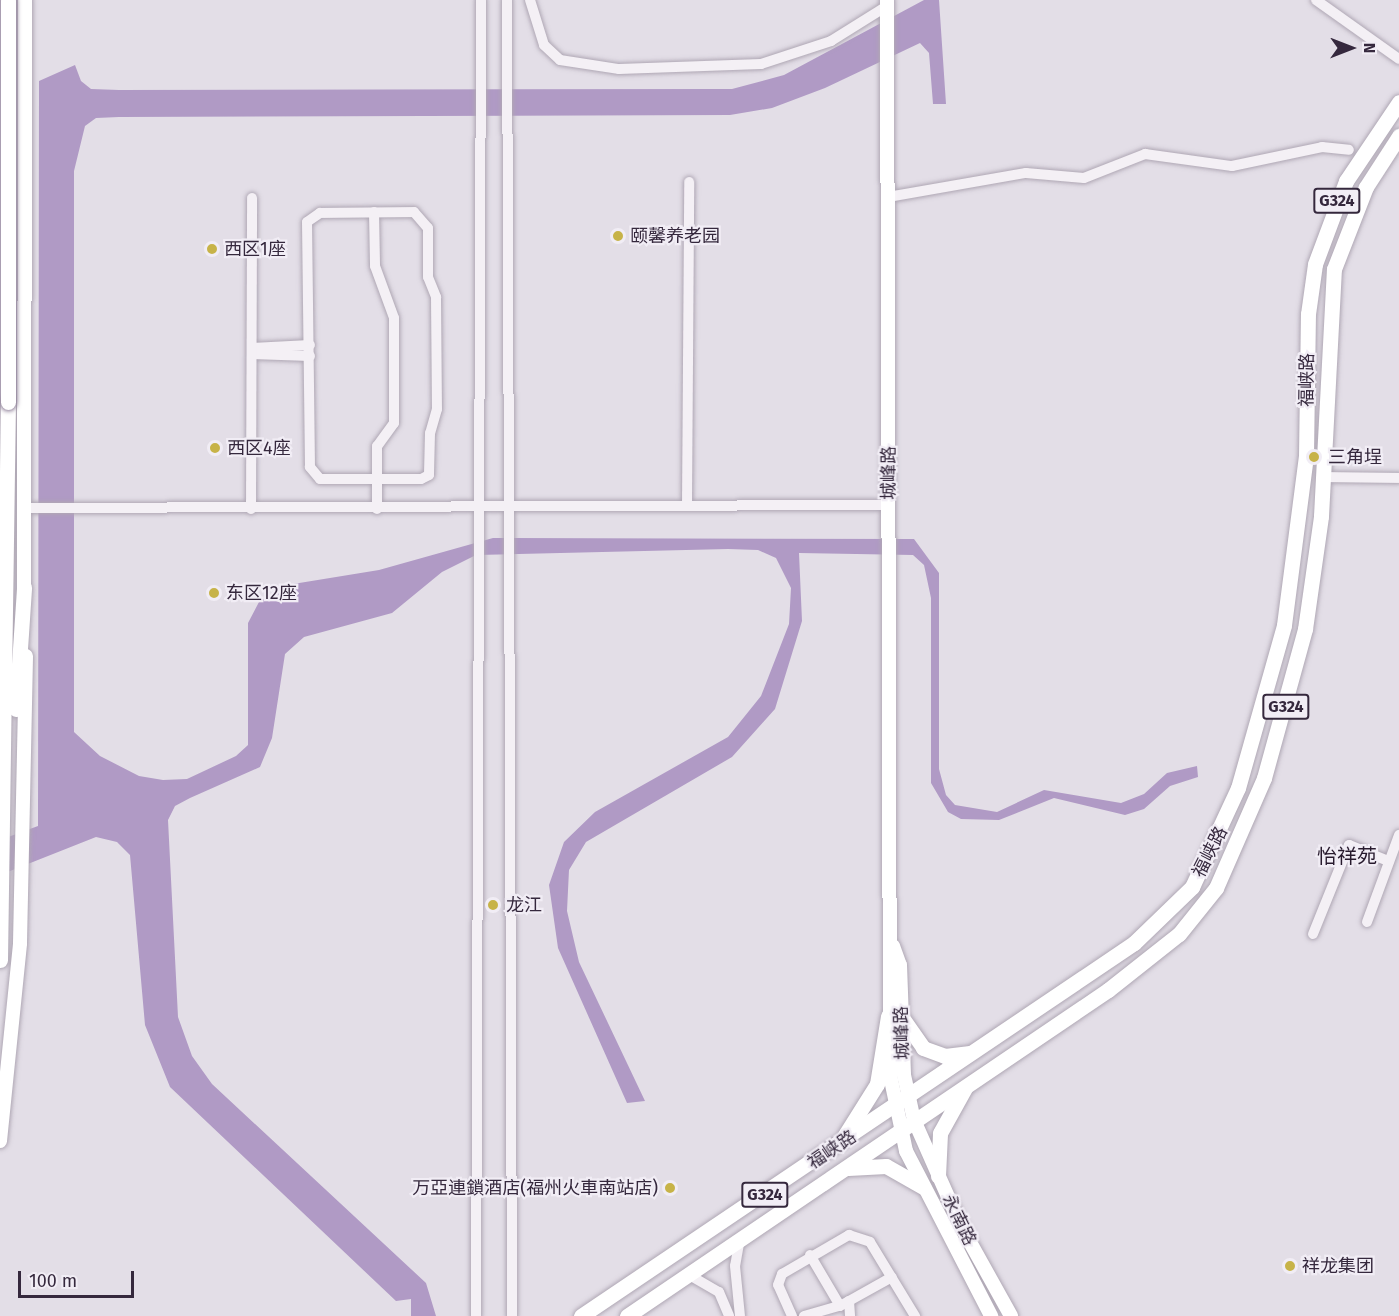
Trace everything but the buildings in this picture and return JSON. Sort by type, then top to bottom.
[{"type":"highway","points":[[0,960],[6,804],[8,0]]},
{"type":"highway","name":"福峡路","points":[[581,1316],[991,1042],[1164,919],[1192,887],[1231,809],[1268,694],[1298,544],[1315,264],[1346,181],[1399,102]]},
{"type":"highway","name":"福峡路","points":[[627,1316],[691,1276],[740,1238],[1168,944],[1216,888],[1255,804],[1284,714],[1312,592],[1324,477],[1334,269],[1366,187],[1399,136]]},
{"type":"highway","points":[[6,804],[14,757],[24,587]]},
{"type":"highway","points":[[894,1016],[915,1040],[932,1053],[976,1052]]},
{"type":"highway","points":[[833,1149],[877,1084],[894,1016]]},
{"type":"highway","points":[[991,1042],[1002,1058]]},
{"type":"highway","points":[[938,1176],[940,1133],[951,1108],[979,1073]]},
{"type":"highway","points":[[814,1162],[825,1181]]},
{"type":"highway","points":[[842,1169],[886,1166],[923,1187]]},
{"type":"main road","points":[[0,1141],[23,869],[24,587],[32,508],[22,218],[25,0]]},
{"type":"main road","name":"城峰路","points":[[887,7],[893,946],[900,965],[894,1016],[894,1107],[898,1131],[923,1187],[991,1316]]},
{"type":"main road","points":[[0,127],[15,121],[24,90]]},
{"type":"main road","points":[[0,207],[22,218]]},
{"type":"main road","name":"城峰路","points":[[895,1044],[914,1120]]},
{"type":"main road","name":"永南路","points":[[914,1120],[938,1176],[1011,1316]]},
{"type":"street","points":[[476,1316],[480,0]]},
{"type":"street","points":[[507,0],[512,1316]]},
{"type":"street","points":[[530,0],[544,45],[560,60],[619,69],[761,64],[831,41],[887,7]]},
{"type":"street","points":[[1316,0],[1399,59]]},
{"type":"street","points":[[888,197],[1026,173],[1084,178],[1144,154],[1232,166],[1322,147],[1349,150]]},
{"type":"street","points":[[687,505],[689,182]]},
{"type":"street","points":[[251,509],[252,198]]},
{"type":"street","points":[[374,212],[375,266],[394,318],[394,423],[377,446],[377,509]]},
{"type":"street","points":[[374,212],[414,212],[428,228],[428,278],[436,297],[437,409],[430,433],[429,475],[377,479],[320,479],[312,472],[308,222],[320,213],[374,212]]},
{"type":"street","points":[[252,351],[310,345]]},
{"type":"street","points":[[252,351],[310,356]]},
{"type":"street","points":[[1324,477],[1399,478]]},
{"type":"street","points":[[32,508],[377,509],[508,506],[889,505]]},
{"type":"street","points":[[1367,922],[1399,835]]},
{"type":"street","points":[[1313,934],[1349,845],[1388,861]]},
{"type":"street","points":[[792,1316],[778,1285],[782,1274],[839,1236],[860,1236],[870,1242],[915,1316]]},
{"type":"street","points":[[740,1238],[735,1266],[740,1316]]},
{"type":"street","points":[[810,1255],[845,1303],[850,1316]]},
{"type":"street","points":[[691,1276],[719,1292],[729,1316]]},
{"type":"street","points":[[804,1316],[845,1303],[892,1277]]},
{"type":"shaded area","points":[[924,0],[939,0],[946,104],[933,104],[929,53],[920,43],[825,88],[772,108],[730,115],[119,117],[96,118],[85,126],[74,171],[74,732],[100,756],[139,776],[163,780],[187,779],[236,756],[248,745],[248,623],[259,602],[287,585],[379,570],[493,538],[914,539],[939,573],[939,769],[946,795],[955,805],[997,812],[1044,790],[1121,803],[1144,794],[1167,773],[1197,766],[1198,777],[1170,786],[1144,809],[1125,815],[1054,798],[999,820],[961,819],[948,812],[931,783],[931,598],[924,565],[913,555],[799,553],[802,621],[775,709],[732,757],[586,842],[569,870],[567,911],[579,962],[645,1101],[627,1103],[558,948],[549,885],[564,842],[595,812],[728,737],[761,696],[789,624],[791,588],[776,558],[758,550],[728,549],[476,555],[442,572],[392,613],[304,637],[285,654],[272,738],[260,767],[175,806],[168,820],[178,1017],[192,1056],[212,1084],[426,1283],[436,1316],[411,1316],[411,1299],[396,1301],[170,1087],[145,1025],[130,855],[117,842],[96,837],[0,875],[0,840],[38,826],[39,81],[75,65],[81,81],[91,89],[732,89],[784,75]]},
{"type":"place","name":"颐馨养老园","points":[[618,236]]},
{"type":"place","name":"西区1座","points":[[212,249]]},
{"type":"place","name":"西区4座","points":[[215,448]]},
{"type":"place","name":"三角埕","points":[[1314,457]]},
{"type":"place","name":"东区12座","points":[[214,593]]},
{"type":"place","name":"龙江","points":[[493,905]]},
{"type":"place","name":"万亞連鎖酒店(福州火車南站店)","points":[[670,1188]]},
{"type":"place","name":"祥龙集团","points":[[1290,1266]]},
{"type":"district","name":"怡祥苑","points":[[1347,856]]}]
